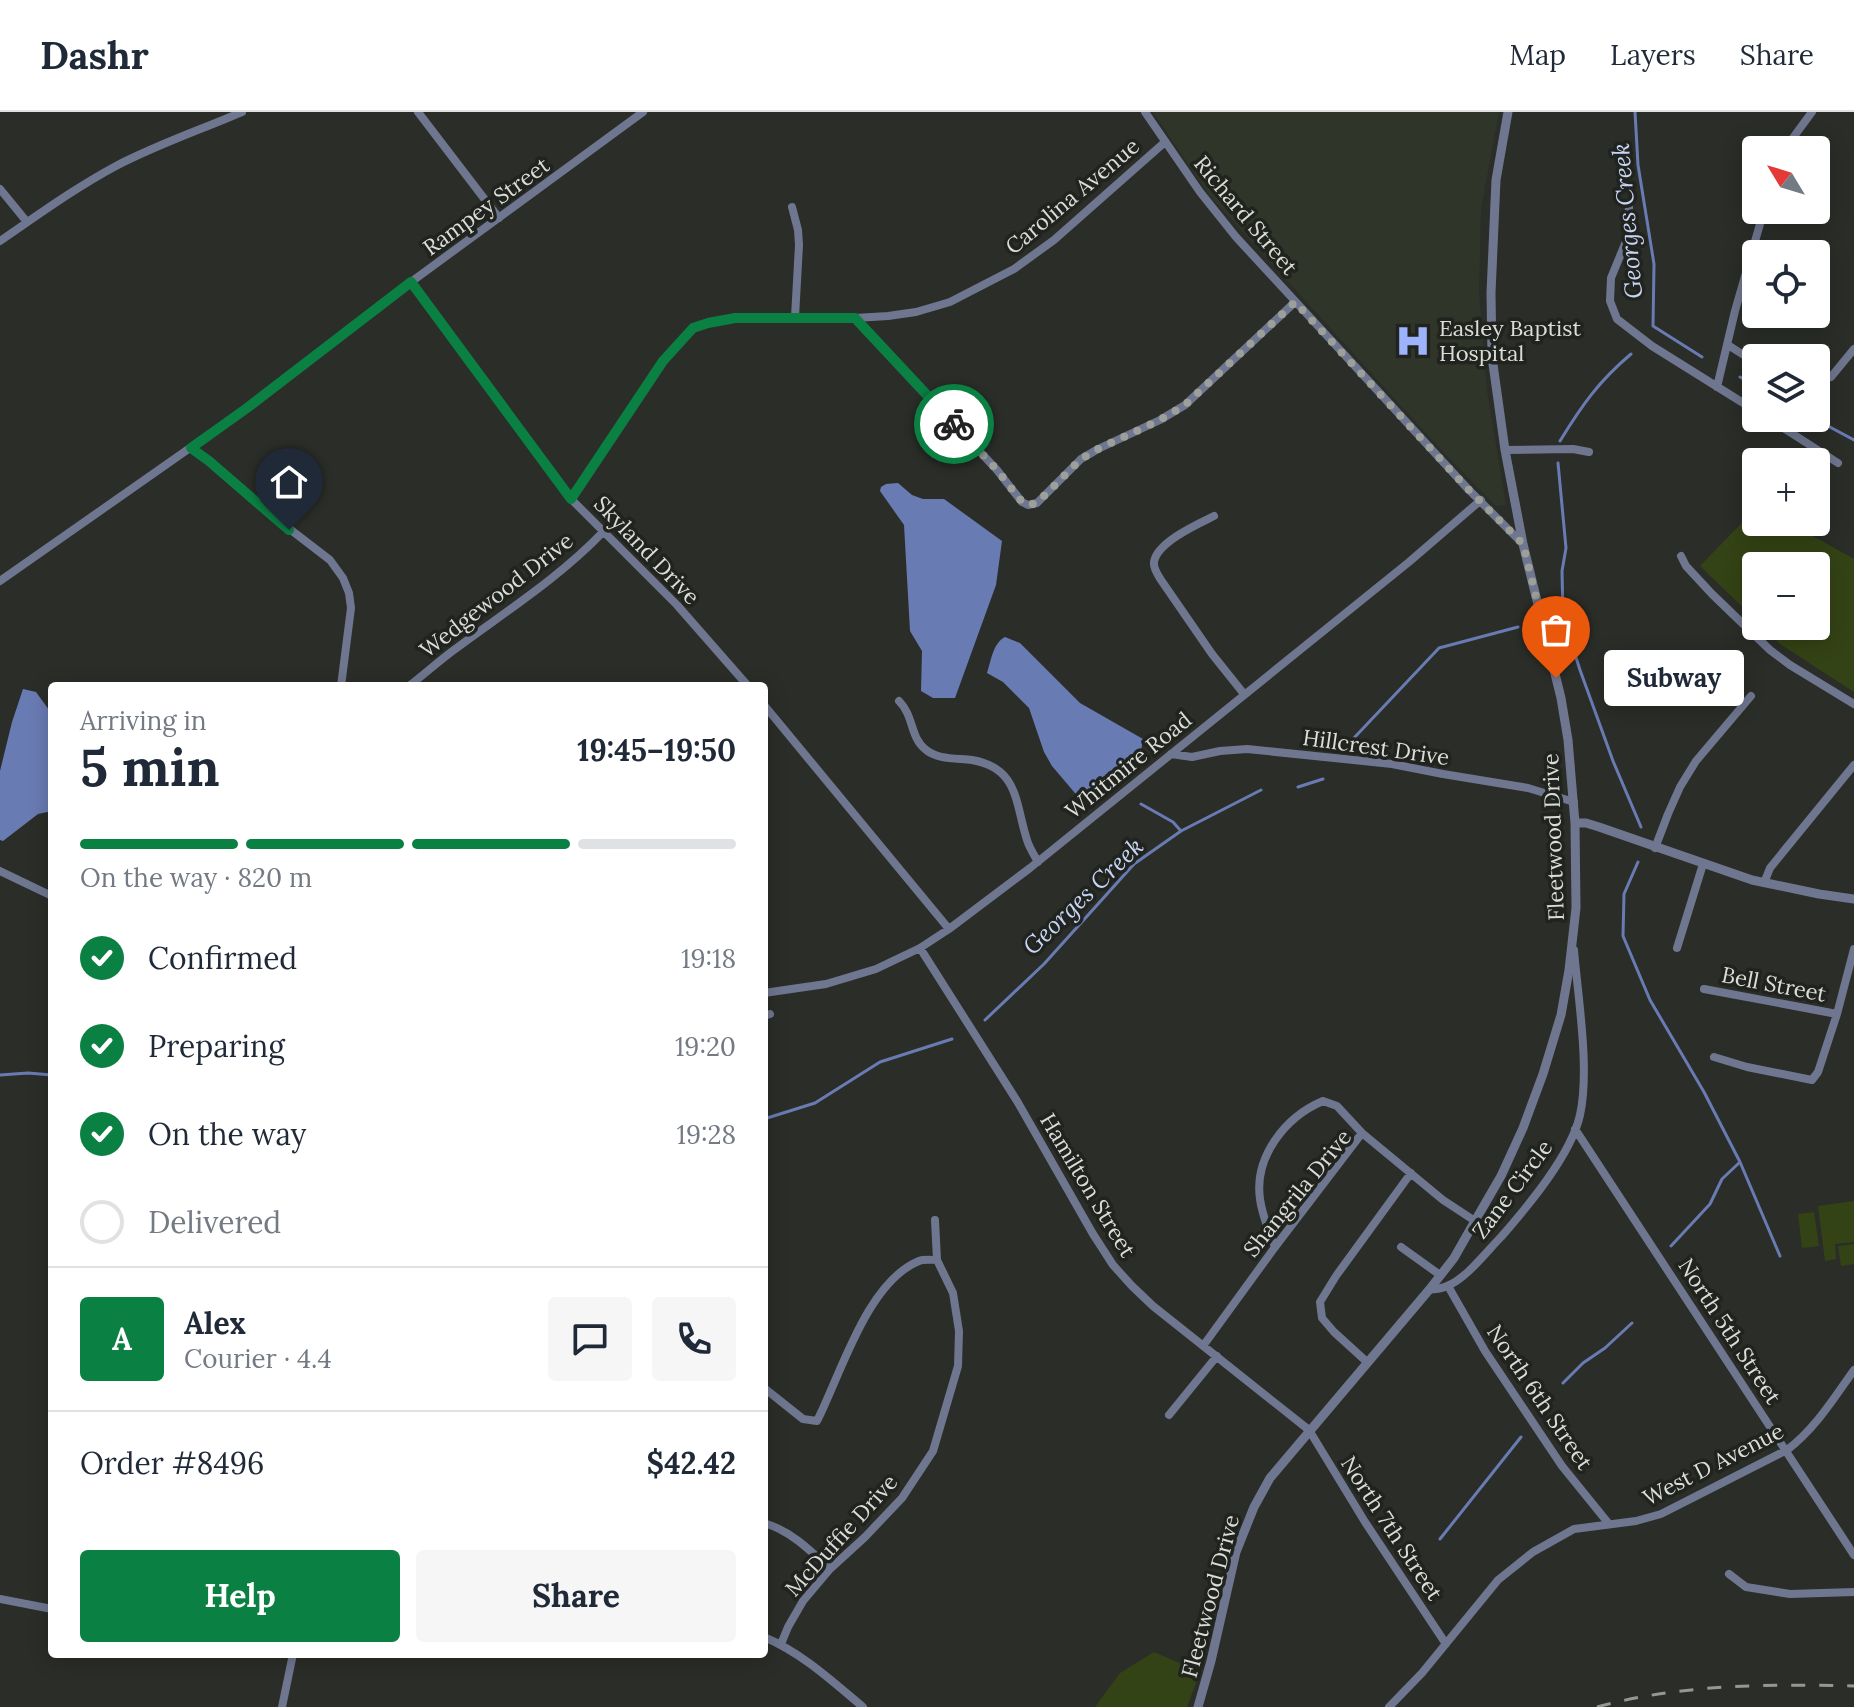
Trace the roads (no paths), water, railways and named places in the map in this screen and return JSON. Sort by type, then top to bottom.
[{"type":"street","points":[[0,241],[118,165],[242,112]]},
{"type":"street","points":[[418,112],[499,218]]},
{"type":"street","name":"Rampey Street","points":[[0,581],[247,408],[411,282],[643,112]]},
{"type":"street","name":"Richard Street","points":[[1145,112],[1200,192],[1236,237],[1468,489],[1523,544]]},
{"type":"street","name":"Fleetwood Drive","points":[[1198,1707],[1236,1552],[1254,1507],[1270,1478],[1454,1258],[1501,1176],[1523,1128],[1561,1015],[1576,908],[1574,802],[1568,740],[1561,698],[1523,544],[1492,357],[1491,293],[1496,180],[1508,112]]},
{"type":"street","points":[[1794,136],[1812,112]]},
{"type":"street","name":"Carolina Avenue","points":[[571,499],[663,361],[693,328],[735,318],[855,318],[916,312],[950,302],[1014,269],[1054,240],[1165,142]]},
{"type":"street","points":[[0,189],[27,222]]},
{"type":"street","points":[[792,207],[798,230],[795,317]]},
{"type":"street","points":[[1629,207],[1627,239],[1611,278],[1610,301],[1617,319],[1652,346],[1742,402]]},
{"type":"street","points":[[1717,387],[1760,224]]},
{"type":"street","name":"Skyland Drive","points":[[411,282],[571,499],[677,605],[744,682]]},
{"type":"street","points":[[855,318],[1028,505],[1037,503],[1081,459],[1185,405],[1295,302]]},
{"type":"street","points":[[1728,345],[1742,354]]},
{"type":"street","points":[[1830,377],[1854,349]]},
{"type":"street","points":[[1790,432],[1838,463]]},
{"type":"street","points":[[191,448],[330,560],[343,578],[351,608],[342,682]]},
{"type":"street","points":[[1505,450],[1573,449],[1589,452]]},
{"type":"street","name":"Whitmire Road","points":[[768,992],[826,984],[876,969],[920,948],[949,929],[1038,862],[1409,562],[1481,500]]},
{"type":"street","points":[[1214,516],[1185,530],[1162,549],[1154,560],[1154,567],[1212,654],[1244,694]]},
{"type":"street","name":"Wedgewood Drive","points":[[414,682],[456,648],[543,587],[604,531]]},
{"type":"street","points":[[1681,556],[1686,566],[1712,594],[1770,650],[1854,704]]},
{"type":"street","points":[[1655,848],[1680,787],[1696,761],[1751,696]]},
{"type":"street","points":[[899,701],[908,712],[918,742],[925,750],[939,756],[989,765],[1004,774],[1011,784],[1028,843],[1038,862]]},
{"type":"street","points":[[768,710],[949,929]]},
{"type":"street","name":"Hillcrest Drive","points":[[1171,754],[1192,757],[1247,749],[1392,764],[1528,788],[1574,802]]},
{"type":"street","points":[[1764,883],[1770,868],[1854,765]]},
{"type":"street","points":[[1575,823],[1599,827],[1764,883],[1854,899]]},
{"type":"street","points":[[1677,948],[1703,864]]},
{"type":"street","points":[[0,871],[48,894]]},
{"type":"street","name":"Zane Circle","points":[[1429,1290],[1448,1286],[1473,1267],[1513,1223],[1571,1141],[1580,1114],[1583,1078],[1573,938]]},
{"type":"street","name":"Hamilton Street","points":[[920,948],[1017,1101],[1113,1265],[1142,1296],[1309,1430]]},
{"type":"street","points":[[1714,1057],[1812,1080],[1818,1072],[1837,1014],[1854,949]]},
{"type":"street","name":"Bell Street","points":[[1704,989],[1837,1014]]},
{"type":"street","points":[[1275,1247],[1260,1199],[1260,1180],[1265,1158],[1277,1135],[1307,1107],[1323,1101],[1337,1106],[1362,1133]]},
{"type":"street","name":"North 5th Street","points":[[1575,1129],[1851,1542],[1854,1555]]},
{"type":"street","name":"Shangrila Drive","points":[[1203,1346],[1362,1133],[1443,1200],[1475,1221]]},
{"type":"street","points":[[1367,1362],[1322,1318],[1320,1302],[1411,1173]]},
{"type":"street","name":"McDuffie Drive","points":[[781,1644],[803,1601],[830,1569],[902,1498],[933,1451],[958,1366],[959,1343],[953,1293],[937,1260],[935,1220]]},
{"type":"street","points":[[1401,1247],[1440,1275]]},
{"type":"street","points":[[768,1391],[803,1419],[817,1421],[856,1333],[881,1292],[902,1272],[921,1260],[937,1260]]},
{"type":"street","name":"North 6th Street","points":[[1448,1286],[1485,1351],[1562,1466],[1609,1524]]},
{"type":"street","points":[[1169,1415],[1217,1356]]},
{"type":"street","name":"West D Avenue","points":[[1389,1707],[1422,1673],[1498,1580],[1533,1552],[1574,1529],[1636,1521],[1661,1514],[1787,1450],[1827,1409],[1854,1370]]},
{"type":"street","name":"North 7th Street","points":[[1309,1430],[1365,1522],[1446,1644]]},
{"type":"street","points":[[768,1524],[780,1528],[808,1548],[830,1569]]},
{"type":"street","points":[[1729,1574],[1746,1587],[1790,1594],[1854,1592]]},
{"type":"street","points":[[0,1599],[48,1608]]},
{"type":"street","points":[[768,1639],[816,1667],[863,1707]]},
{"type":"street","points":[[282,1707],[292,1658]]},
{"type":"water","points":[[898,483],[912,495],[923,499],[944,499],[1002,541],[996,585],[955,698],[933,698],[921,691],[922,651],[910,631],[904,525],[880,491],[886,484]]},
{"type":"water","points":[[1005,637],[1020,643],[1080,703],[1143,739],[1141,751],[1113,777],[1080,799],[1044,752],[1029,708],[1003,682],[987,673],[995,648]]},
{"type":"water","points":[[23,689],[36,692],[48,708],[48,812],[38,814],[3,841],[0,840],[0,771]]},
{"type":"waterway","name":"Georges Creek","points":[[1635,112],[1638,165],[1654,264],[1653,326],[1702,357]]},
{"type":"waterway","name":"Georges Creek","points":[[1560,441],[1592,394],[1631,354]]},
{"type":"waterway","points":[[1830,427],[1854,440]]},
{"type":"waterway","points":[[1558,463],[1566,548],[1562,571],[1563,617],[1613,761],[1641,827]]},
{"type":"waterway","name":"Georges Creek","points":[[1555,615],[1563,609]]},
{"type":"waterway","name":"Georges Creek","points":[[1353,739],[1439,648],[1518,627]]},
{"type":"waterway","name":"Georges Creek","points":[[1298,787],[1323,779]]},
{"type":"waterway","name":"Georges Creek","points":[[985,1020],[1044,964],[1134,864],[1181,831],[1261,790]]},
{"type":"waterway","points":[[1141,804],[1173,822],[1181,831]]},
{"type":"waterway","points":[[1638,862],[1624,894],[1623,936],[1650,1000],[1704,1092],[1740,1162],[1780,1256]]},
{"type":"waterway","name":"Georges Creek","points":[[768,1118],[815,1103],[880,1062],[952,1039]]},
{"type":"waterway","name":"Georges Creek","points":[[0,1075],[48,1075]]},
{"type":"waterway","points":[[1671,1246],[1710,1204],[1722,1179],[1740,1162]]},
{"type":"waterway","points":[[1563,1383],[1632,1323]]},
{"type":"waterway","points":[[1440,1539],[1521,1437]]},
{"type":"railway","points":[[1597,1707],[1693,1690],[1757,1686],[1854,1686]]},
{"type":"place","name":"Easley Baptist Hospital","points":[[1413,341]]},
{"type":"place","name":"Subway","points":[[1556,678]]}]
